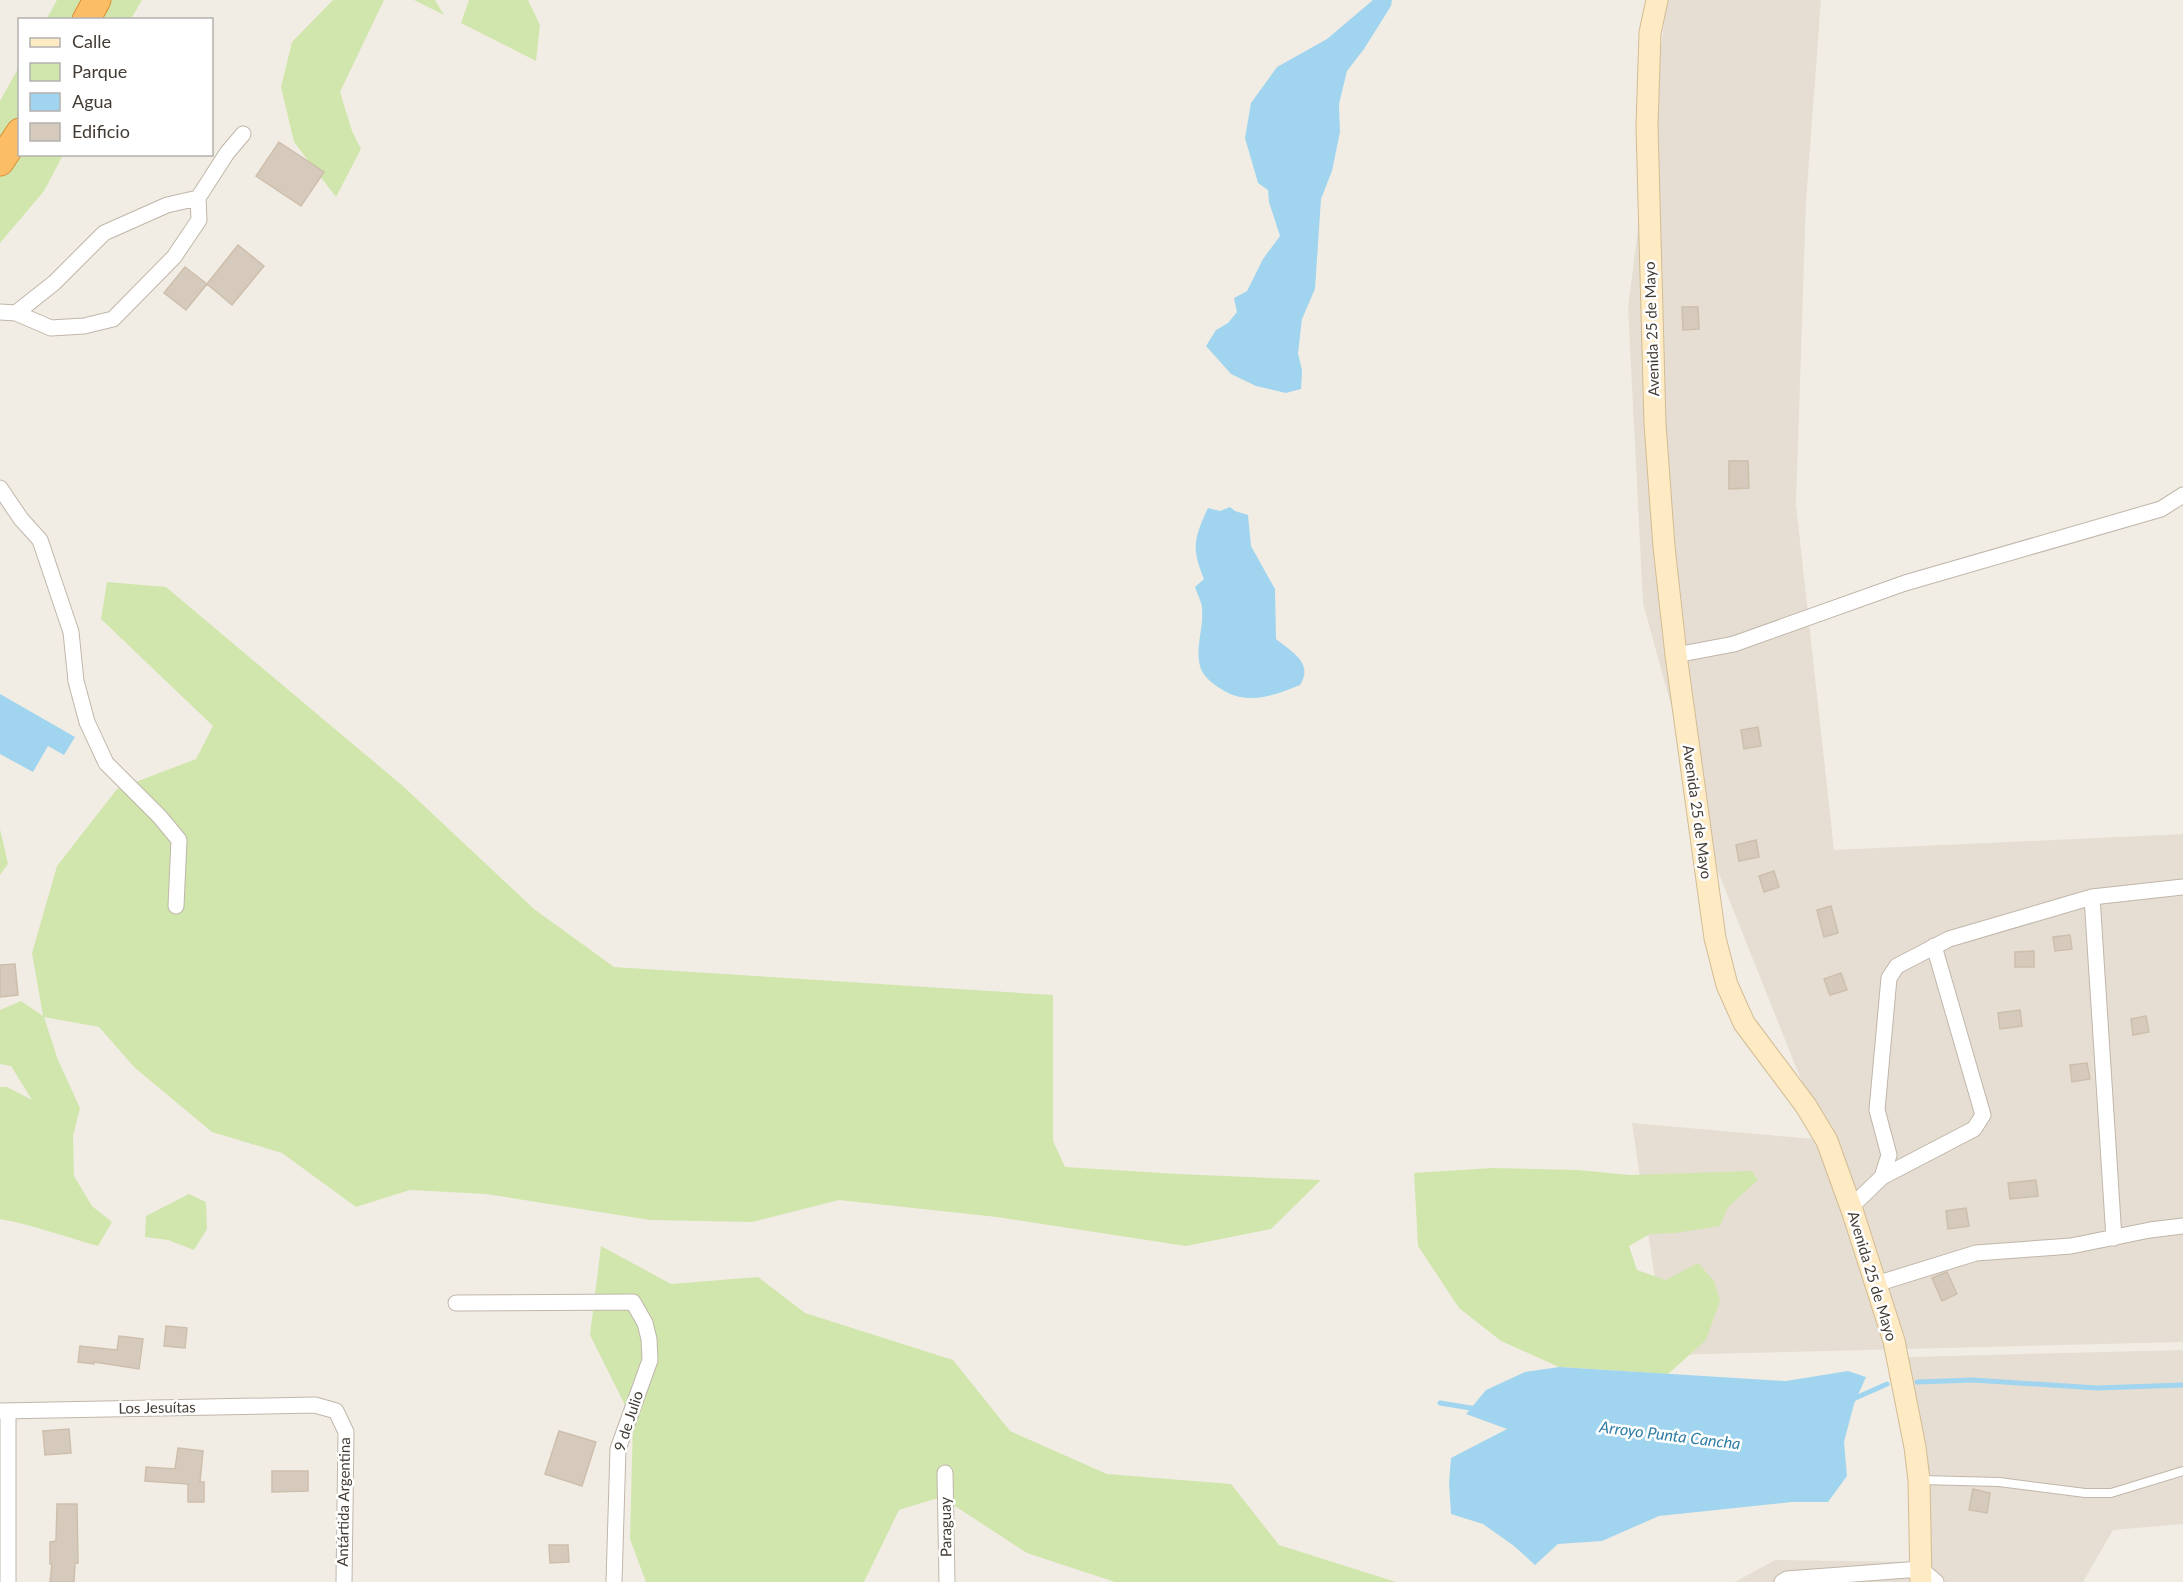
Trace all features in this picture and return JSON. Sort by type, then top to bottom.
[{"type":"highway","points":[[87,18],[97,0]]},
{"type":"highway","points":[[0,162],[18,135]]},
{"type":"main road","name":"Avenida 25 de Mayo","points":[[1657,0],[1650,33],[1647,126],[1654,390],[1664,547],[1676,655],[1715,938],[1727,986],[1744,1023],[1806,1106],[1827,1141],[1851,1207],[1893,1341],[1915,1447],[1926,1578]]},
{"type":"street","points":[[0,312],[16,314],[51,328],[84,326],[113,320],[174,257],[199,220],[198,198],[227,153],[243,134]]},
{"type":"street","points":[[16,314],[54,283],[104,233],[167,205],[198,198]]},
{"type":"street","points":[[0,488],[21,519],[40,540],[71,632],[76,681],[87,722],[106,763],[160,817],[179,840],[176,906]]},
{"type":"street","points":[[1676,655],[1734,644],[1905,583],[2161,509],[2183,495]]},
{"type":"street","points":[[1881,1177],[1889,1155],[1876,1110],[1888,978],[1898,966],[1949,939],[2092,897],[2183,887]]},
{"type":"street","points":[[2092,897],[2114,1238]]},
{"type":"street","points":[[1851,1207],[1881,1177],[1974,1129],[1983,1114],[1934,946]]},
{"type":"street","points":[[1875,1284],[1976,1253],[2071,1246],[2150,1230],[2183,1226]]},
{"type":"street","name":"9 de Julio","points":[[456,1303],[633,1302],[645,1323],[650,1339],[650,1360],[618,1449],[614,1582]]},
{"type":"street","name":"Los Jesuítas","points":[[4,1411],[315,1404]]},
{"type":"street","name":"Antártida Argentina","points":[[315,1404],[336,1411],[346,1432],[344,1582]]},
{"type":"street","points":[[4,1411],[8,1582]]},
{"type":"street","name":"Paraguay","points":[[945,1473],[947,1582]]},
{"type":"street","points":[[1782,1582],[1787,1579],[1926,1578]]},
{"type":"lane","points":[[1919,1480],[1999,1482],[2085,1493],[2111,1493],[2183,1472]]},
{"type":"shaded area","points":[[1667,0],[1821,0],[1806,202],[1796,504],[1834,850],[2183,834],[2183,1342],[1666,1355],[1632,1123],[1825,1140],[1713,859],[1643,603],[1628,308]]},
{"type":"shaded area","points":[[2183,1350],[2183,1524],[2113,1530],[2083,1582],[1735,1582],[1775,1560],[1923,1562],[1907,1357]]},
{"type":"green space","points":[[57,0],[142,0],[132,18],[47,18]]},
{"type":"green space","points":[[333,0],[384,0],[340,92],[352,131],[361,149],[336,197],[294,142],[281,87],[292,42]]},
{"type":"green space","points":[[414,0],[435,0],[444,15]]},
{"type":"green space","points":[[469,0],[528,0],[540,25],[536,61],[461,23]]},
{"type":"green space","points":[[18,69],[18,156],[62,156],[44,191],[0,243],[0,101]]},
{"type":"green space","points":[[107,582],[166,587],[404,787],[534,909],[614,967],[1053,995],[1053,1141],[1065,1167],[1321,1180],[1271,1229],[1186,1246],[997,1217],[839,1200],[752,1222],[650,1220],[486,1194],[410,1190],[356,1207],[282,1153],[212,1132],[135,1068],[99,1027],[44,1017],[58,1060],[80,1108],[73,1136],[74,1176],[92,1206],[112,1222],[98,1246],[0,1219],[0,1087],[7,1087],[32,1100],[11,1066],[0,1064],[0,1010],[21,1001],[43,1016],[32,953],[57,866],[117,789],[196,759],[213,726],[101,619]]},
{"type":"green space","points":[[0,829],[8,864],[0,875]]},
{"type":"green space","points":[[1492,1168],[1578,1170],[1630,1175],[1752,1171],[1758,1180],[1728,1207],[1720,1226],[1675,1233],[1650,1234],[1629,1246],[1637,1270],[1666,1280],[1698,1263],[1714,1281],[1720,1301],[1706,1340],[1668,1374],[1559,1367],[1501,1341],[1459,1308],[1418,1246],[1414,1173]]},
{"type":"green space","points":[[189,1194],[206,1202],[207,1229],[194,1250],[168,1240],[145,1237],[146,1216]]},
{"type":"green space","points":[[601,1246],[671,1284],[758,1277],[805,1313],[953,1360],[1010,1431],[1107,1474],[1231,1484],[1279,1545],[1396,1582],[1115,1582],[1027,1553],[941,1497],[899,1510],[864,1582],[646,1582],[630,1539],[633,1421],[590,1335]]},
{"type":"water","points":[[1373,0],[1392,0],[1391,6],[1364,49],[1347,71],[1339,104],[1340,132],[1332,171],[1321,199],[1315,289],[1302,319],[1298,353],[1302,370],[1301,389],[1286,393],[1256,386],[1231,374],[1206,346],[1216,330],[1228,323],[1237,312],[1234,298],[1247,291],[1263,259],[1280,236],[1269,202],[1268,190],[1258,183],[1245,138],[1251,103],[1277,67],[1327,39]]},
{"type":"water","points":[[1230,507],[1248,515],[1251,546],[1275,589],[1276,639],[1294,653],[1303,664],[1304,670],[1304,677],[1300,685],[1260,698],[1241,697],[1221,689],[1204,675],[1199,662],[1202,609],[1195,587],[1204,579],[1197,559],[1197,535],[1208,508],[1220,511]]},
{"type":"water","points":[[0,694],[75,737],[64,755],[48,746],[33,772],[0,754]]},
{"type":"water","points":[[1559,1367],[1786,1381],[1848,1371],[1866,1377],[1854,1404],[1844,1442],[1847,1476],[1828,1502],[1792,1502],[1659,1516],[1602,1541],[1558,1544],[1535,1565],[1514,1546],[1483,1524],[1451,1514],[1449,1483],[1451,1458],[1507,1429],[1466,1414],[1486,1390],[1525,1372]]},
{"type":"building","points":[[279,142],[324,172],[301,206],[256,176]]},
{"type":"building","points":[[238,245],[264,266],[232,305],[207,284]]},
{"type":"building","points":[[185,267],[207,284],[186,310],[164,293]]},
{"type":"building","points":[[1682,307],[1698,307],[1699,329],[1683,330]]},
{"type":"building","points":[[1729,461],[1748,461],[1749,488],[1729,489]]},
{"type":"building","points":[[1758,727],[1761,746],[1744,749],[1741,730]]},
{"type":"building","points":[[1756,840],[1759,857],[1739,861],[1736,845]]},
{"type":"building","points":[[1774,871],[1779,887],[1764,892],[1759,876]]},
{"type":"building","points":[[1831,906],[1838,933],[1824,937],[1817,910]]},
{"type":"building","points":[[2070,935],[2072,949],[2055,951],[2053,937]]},
{"type":"building","points":[[2034,951],[2034,967],[2015,967],[2015,952]]},
{"type":"building","points":[[15,964],[18,995],[0,997],[0,965]]},
{"type":"building","points":[[1841,973],[1847,990],[1830,995],[1824,979]]},
{"type":"building","points":[[2020,1010],[2022,1026],[2000,1029],[1998,1013]]},
{"type":"building","points":[[2146,1016],[2149,1032],[2133,1035],[2131,1019]]},
{"type":"building","points":[[2087,1063],[2090,1079],[2072,1082],[2070,1065]]},
{"type":"building","points":[[2036,1180],[2038,1196],[2010,1199],[2008,1183]]},
{"type":"building","points":[[1966,1208],[1969,1226],[1948,1229],[1946,1211]]},
{"type":"building","points":[[1947,1272],[1957,1294],[1942,1301],[1932,1278]]},
{"type":"building","points":[[166,1326],[187,1328],[185,1348],[164,1346]]},
{"type":"building","points":[[119,1336],[143,1339],[139,1369],[94,1362],[94,1364],[78,1362],[80,1346],[117,1350]]},
{"type":"building","points":[[69,1429],[71,1453],[45,1455],[43,1431]]},
{"type":"building","points":[[559,1431],[596,1442],[582,1486],[545,1474]]},
{"type":"building","points":[[178,1448],[203,1451],[200,1482],[204,1482],[204,1502],[188,1502],[188,1484],[145,1481],[146,1467],[175,1469]]},
{"type":"building","points":[[272,1471],[308,1471],[308,1491],[272,1492]]},
{"type":"building","points":[[1973,1489],[1990,1493],[1987,1513],[1969,1510]]},
{"type":"building","points":[[57,1504],[77,1504],[78,1563],[75,1563],[74,1582],[50,1582],[52,1564],[50,1564],[50,1542],[56,1541]]},
{"type":"building","points":[[549,1545],[568,1545],[569,1562],[550,1563]]},
{"type":"waterway","name":"Arroyo Punta Cancha","points":[[1917,1382],[1973,1380],[2097,1388],[2183,1385]]},
{"type":"waterway","name":"Arroyo Punta Cancha","points":[[1851,1400],[1887,1384]]},
{"type":"waterway","name":"Arroyo Punta Cancha","points":[[1440,1403],[1477,1409]]}]
